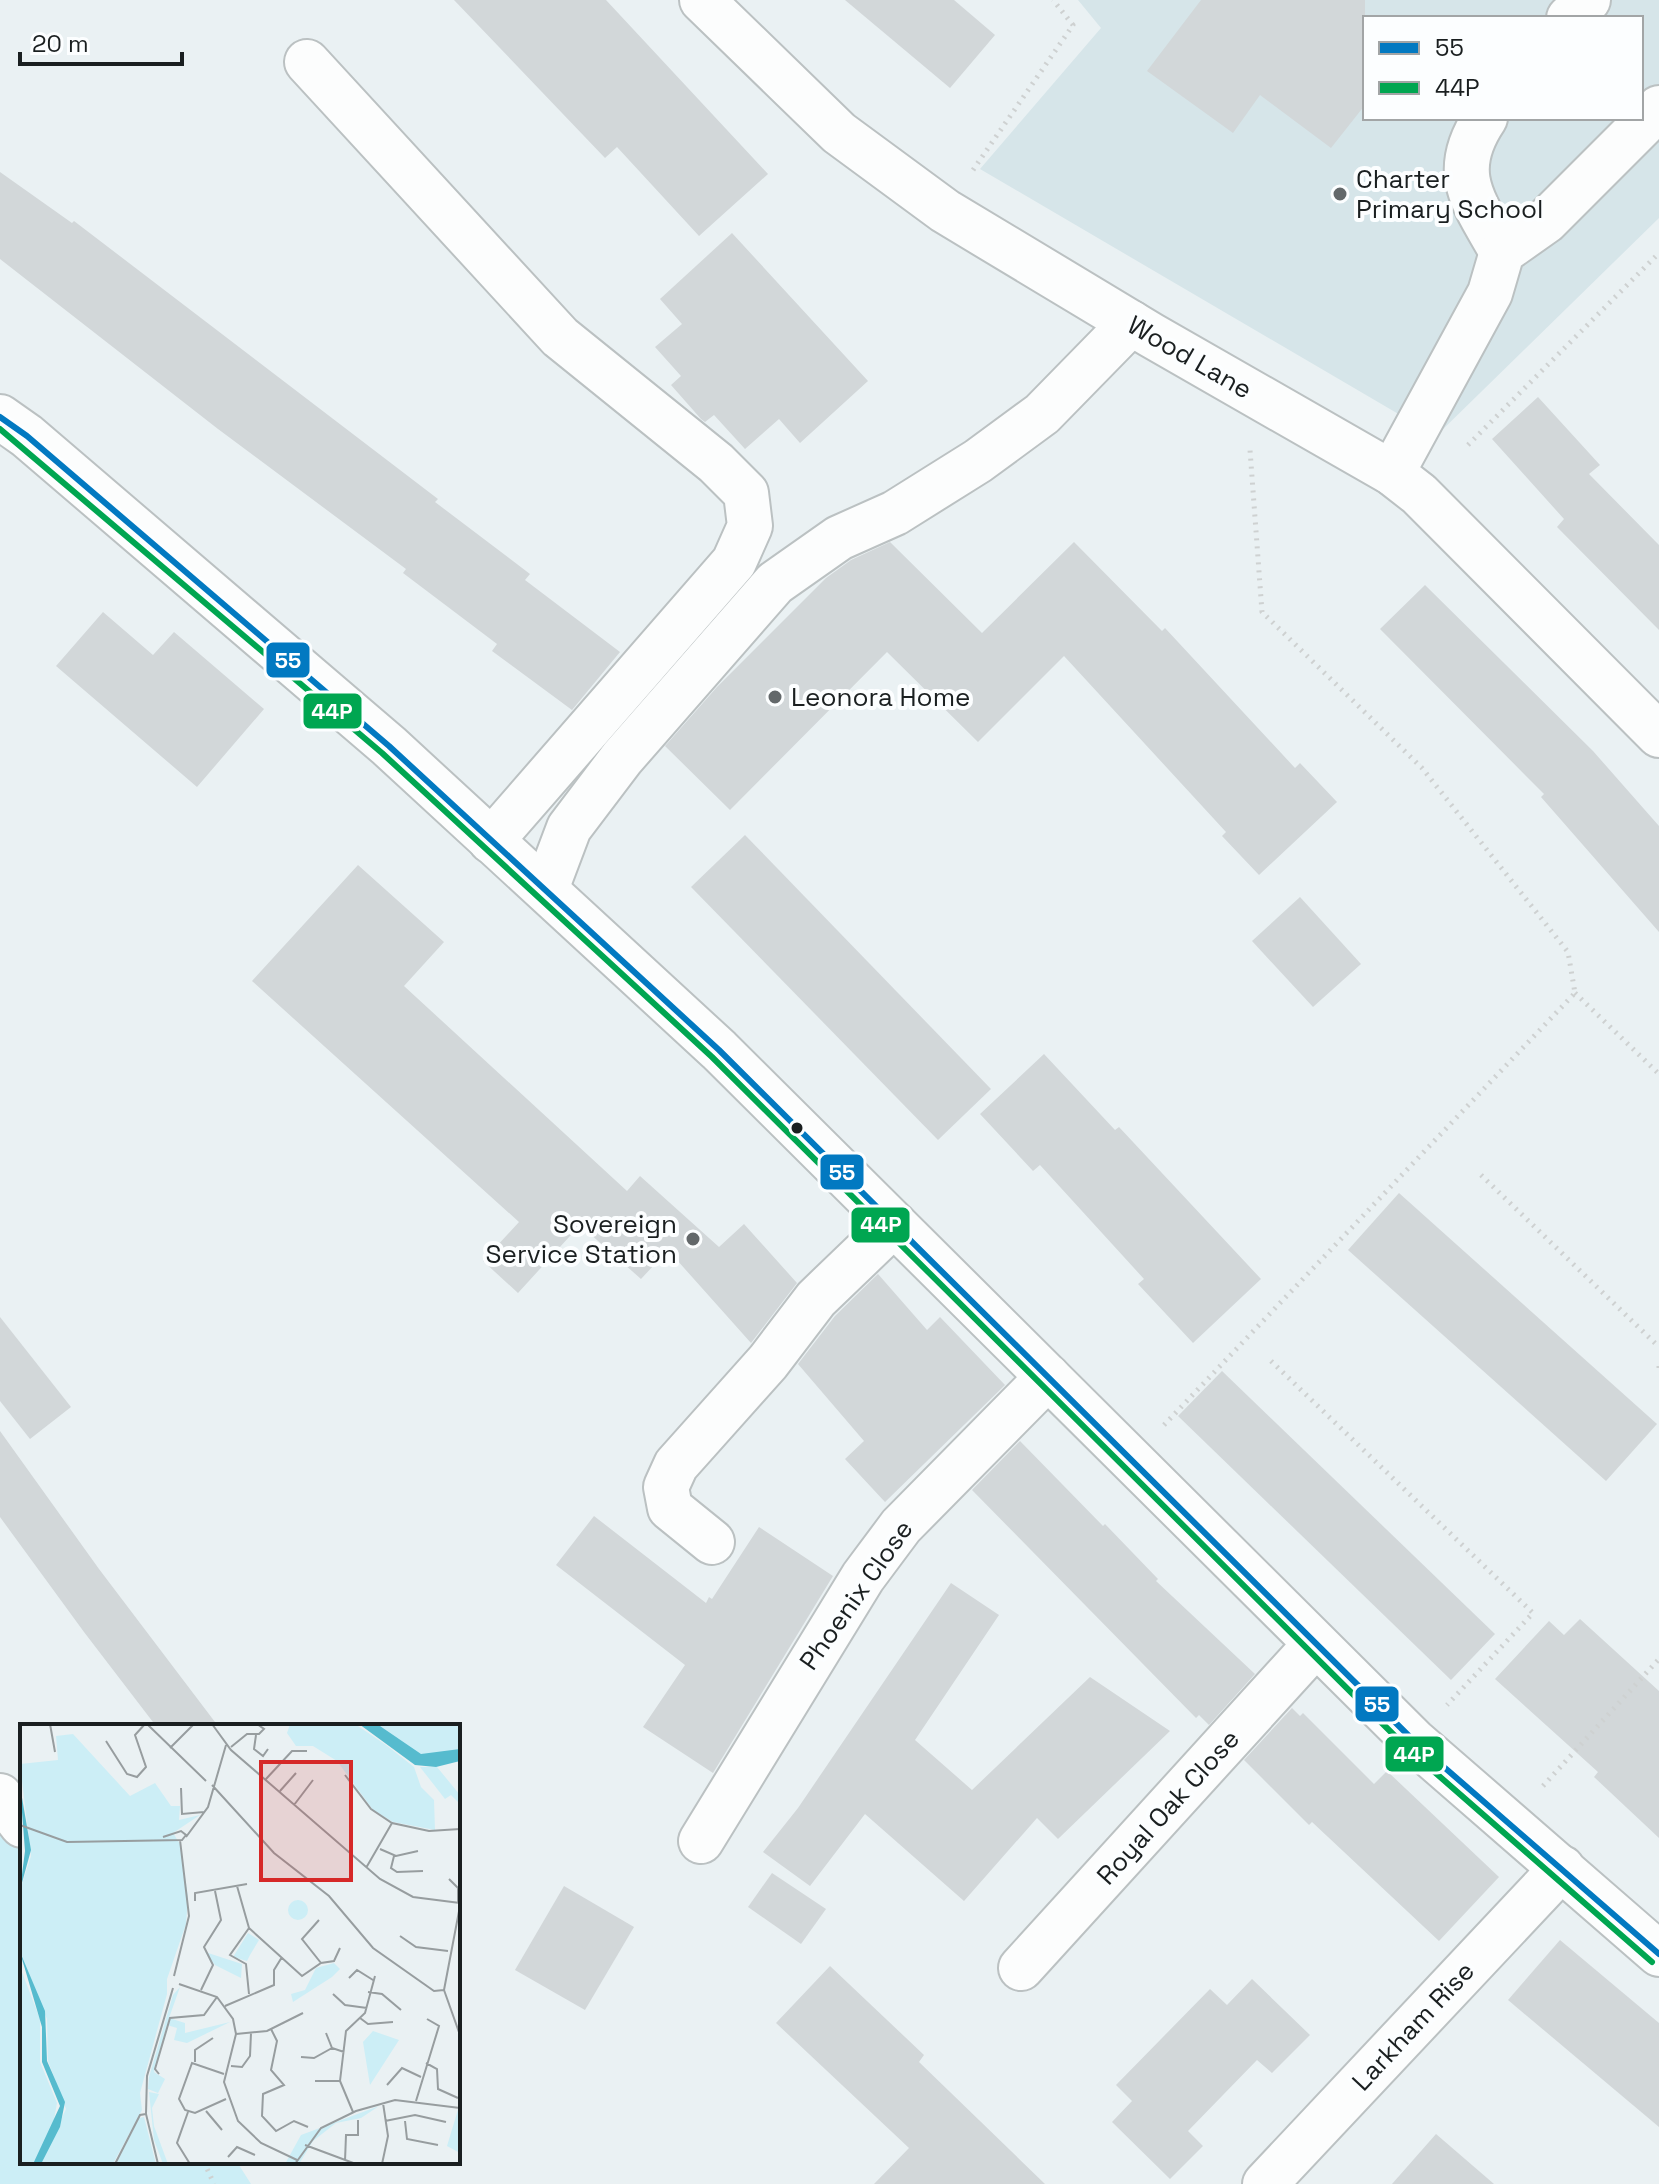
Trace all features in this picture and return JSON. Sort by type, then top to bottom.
[{"type":"street","name":"Wood Lane","points":[[702,0],[839,133],[945,211],[1405,484],[1659,735]]},
{"type":"street","points":[[1571,16],[1588,0]]},
{"type":"street","points":[[307,62],[560,337],[716,463],[746,493],[750,526],[734,562],[491,841]]},
{"type":"street","points":[[1405,484],[1490,293],[1502,252],[1546,221],[1659,108]]},
{"type":"street","points":[[1484,120],[1469,147],[1465,176],[1477,208],[1502,252]]},
{"type":"street","points":[[546,889],[569,828],[622,758],[775,583],[839,538],[895,513],[978,461],[1042,414],[1131,323]]},
{"type":"street","points":[[0,417],[27,436],[353,716],[546,889],[719,1050],[1414,1741],[1562,1868],[1654,1938]]},
{"type":"street","points":[[712,1542],[670,1508],[666,1487],[676,1465],[768,1362],[816,1299],[894,1224]]},
{"type":"street","name":"Phoenix Close","points":[[701,1841],[863,1577],[901,1526],[1048,1377]]},
{"type":"street","name":"Royal Oak Close","points":[[1021,1968],[1315,1645]]},
{"type":"street","points":[[0,1796],[20,1822]]},
{"type":"street","name":"Larkham Rise","points":[[1265,2184],[1562,1868]]},
{"type":"path","points":[[945,211],[1073,25],[1053,0]]},
{"type":"path","points":[[1405,484],[1659,253]]},
{"type":"path","points":[[1270,403],[1249,440],[1262,612],[1422,768],[1568,952],[1575,993],[1659,1074]]},
{"type":"path","points":[[1130,1460],[1575,993]]},
{"type":"path","points":[[1481,1175],[1659,1347]]},
{"type":"path","points":[[1271,1361],[1533,1613],[1414,1741]]},
{"type":"path","points":[[1510,1822],[1659,1659]]},
{"type":"path","points":[[205,2164],[214,2184]]},
{"type":"shaded area","name":"Charter Primary School","points":[[1078,0],[1659,0],[1659,218],[1436,436],[980,169],[1101,28]]},
{"type":"shaded area","points":[[0,1824],[20,1850],[20,2164],[238,2164],[251,2184],[0,2184]]},
{"type":"building","points":[[454,0],[606,0],[768,174],[699,236],[617,147],[605,158]]},
{"type":"building","points":[[845,0],[954,0],[995,35],[950,88]]},
{"type":"building","points":[[1201,0],[1365,0],[1363,108],[1331,148],[1260,95],[1233,133],[1147,71]]},
{"type":"building","points":[[0,172],[72,223],[74,221],[438,499],[435,502],[530,574],[525,580],[620,652],[572,710],[492,651],[497,644],[403,573],[406,569],[218,429],[0,259]]},
{"type":"building","points":[[732,233],[868,381],[800,443],[779,419],[745,449],[714,415],[705,422],[701,419],[671,385],[681,376],[655,347],[682,324],[660,299]]},
{"type":"building","points":[[1538,397],[1600,465],[1589,474],[1659,545],[1659,630],[1557,527],[1564,519],[1492,439]]},
{"type":"building","name":"Leonora Home","points":[[890,542],[982,633],[1074,542],[1162,631],[1165,628],[1295,768],[1300,763],[1337,802],[1259,875],[1222,836],[1226,832],[1064,656],[978,742],[887,652],[730,810],[665,746],[717,687],[826,578],[851,560]]},
{"type":"building","points":[[1425,585],[1593,751],[1659,826],[1659,932],[1541,797],[1544,794],[1380,629]]},
{"type":"building","points":[[103,612],[153,655],[174,632],[264,709],[197,787],[56,666]]},
{"type":"building","points":[[745,835],[991,1089],[938,1140],[691,887]]},
{"type":"building","points":[[358,865],[444,942],[404,986],[627,1191],[640,1176],[719,1247],[744,1224],[797,1283],[751,1343],[668,1250],[641,1279],[580,1225],[518,1293],[483,1261],[519,1222],[252,981]]},
{"type":"building","points":[[1300,897],[1361,964],[1313,1007],[1252,941]]},
{"type":"building","points":[[1044,1054],[1115,1130],[1119,1127],[1261,1279],[1193,1343],[1138,1284],[1144,1279],[1040,1165],[1033,1171],[980,1114]]},
{"type":"building","points":[[1399,1193],[1657,1424],[1606,1481],[1348,1250]]},
{"type":"building","points":[[878,1274],[927,1330],[940,1317],[1005,1385],[885,1502],[845,1459],[864,1441],[798,1364],[835,1316]]},
{"type":"building","points":[[0,1317],[71,1407],[30,1439],[0,1401]]},
{"type":"building","points":[[1222,1371],[1495,1634],[1451,1680],[1178,1416]]},
{"type":"building","points":[[0,1431],[216,1724],[154,1724],[0,1517]]},
{"type":"building","points":[[1020,1441],[1103,1526],[1105,1524],[1158,1579],[1156,1581],[1255,1674],[1209,1725],[1199,1715],[1196,1718],[972,1490]]},
{"type":"building","points":[[594,1516],[706,1603],[709,1597],[712,1599],[759,1527],[833,1576],[713,1773],[643,1727],[685,1665],[556,1565]]},
{"type":"building","points":[[951,1583],[999,1615],[915,1740],[972,1790],[1090,1677],[1170,1731],[1058,1839],[1037,1818],[964,1901],[865,1814],[810,1886],[763,1852],[798,1808]]},
{"type":"building","points":[[1580,1619],[1659,1691],[1659,1838],[1594,1777],[1598,1772],[1495,1679],[1549,1621],[1564,1635]]},
{"type":"building","points":[[1292,1708],[1300,1716],[1303,1713],[1374,1784],[1387,1771],[1499,1877],[1439,1941],[1312,1822],[1309,1825],[1244,1760]]},
{"type":"building","points":[[772,1873],[826,1909],[801,1944],[748,1907]]},
{"type":"building","points":[[564,1886],[634,1927],[585,2010],[515,1970]]},
{"type":"building","points":[[1560,1940],[1659,2023],[1659,2127],[1508,2000]]},
{"type":"building","points":[[830,1966],[924,2055],[919,2062],[1045,2184],[874,2184],[909,2148],[776,2023]]},
{"type":"building","points":[[1252,1979],[1310,2035],[1272,2073],[1257,2060],[1188,2131],[1203,2146],[1170,2179],[1112,2122],[1132,2101],[1116,2085],[1210,1989],[1227,2005]]},
{"type":"building","points":[[1436,2134],[1494,2184],[1392,2184]]},
{"type":"transit line","name":"55","points":[[0,417],[27,436],[389,746],[719,1050],[1414,1741],[1659,1954]]},
{"type":"transit line","name":"44P","points":[[0,429],[382,753],[712,1057],[1407,1748],[1652,1962]]},
{"type":"place","name":"Charter Primary School","points":[[1340,194]]},
{"type":"place","name":"Leonora Home","points":[[775,697]]},
{"type":"place","name":"Sovereign Service Station","points":[[693,1239]]}]
